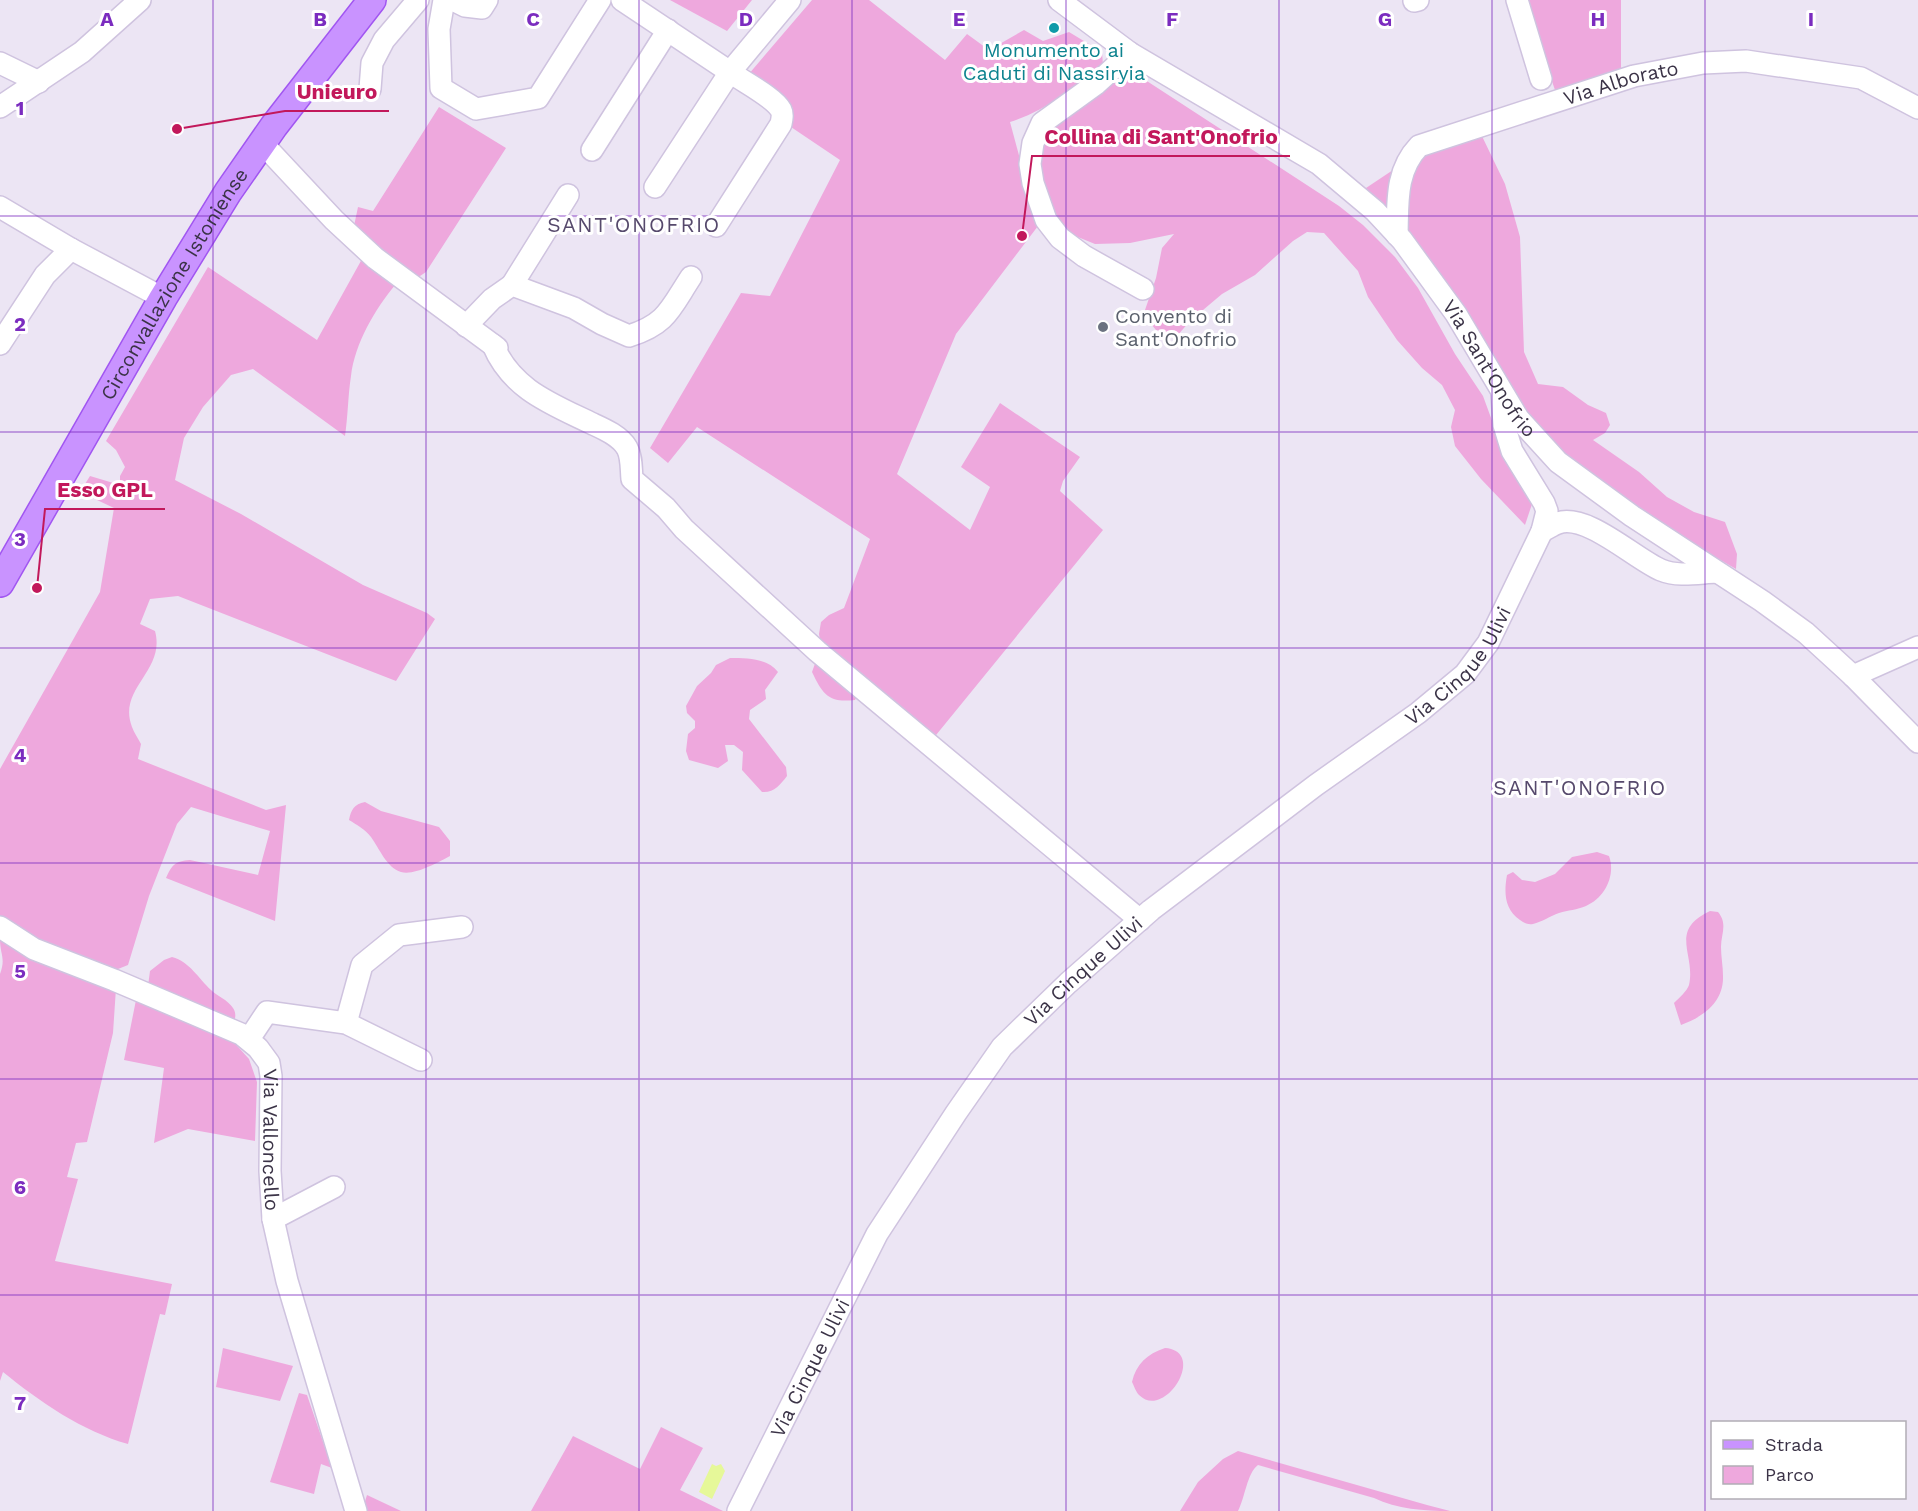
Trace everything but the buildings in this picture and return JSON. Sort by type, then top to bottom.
[{"type":"main road","name":"Circonvallazione Istoniense","points":[[0,583],[163,298],[228,192],[262,143],[372,0]]},
{"type":"street","points":[[0,107],[82,52],[140,0]]},
{"type":"street","points":[[370,89],[372,63],[384,40],[418,0]]},
{"type":"street","points":[[444,0],[439,28],[441,88],[476,109],[538,98],[600,0]]},
{"type":"street","points":[[453,0],[465,6],[482,8],[487,0]]},
{"type":"street","points":[[622,0],[780,108],[781,124],[716,226]]},
{"type":"street","points":[[655,187],[730,72],[790,0]]},
{"type":"street","name":"Via Sant'Onofrio","points":[[1059,0],[1130,52],[1319,164],[1375,211],[1397,235],[1456,314],[1518,418],[1558,462],[1632,516],[1784,616],[1853,676],[1918,742]]},
{"type":"street","points":[[1517,0],[1541,80]]},
{"type":"street","points":[[592,150],[668,30]]},
{"type":"street","points":[[1130,52],[1096,84],[1042,123],[1033,143],[1030,164],[1033,183],[1046,219],[1060,238],[1084,256],[1143,289]]},
{"type":"street","name":"Via Alborato","points":[[1397,235],[1399,184],[1404,166],[1419,146],[1634,76],[1703,63],[1746,62],[1860,78],[1918,108]]},
{"type":"street","points":[[0,63],[39,82]]},
{"type":"street","points":[[262,143],[334,220],[375,258],[495,347],[499,358],[520,384],[543,399],[609,432],[626,447],[631,462],[632,480],[666,508],[684,530],[817,651],[1140,920]]},
{"type":"street","points":[[466,326],[492,299],[512,285],[568,195]]},
{"type":"street","points":[[0,207],[71,249],[163,298]]},
{"type":"street","points":[[0,344],[45,275],[71,249]]},
{"type":"street","points":[[512,285],[574,308],[629,336],[648,330],[664,319],[691,277]]},
{"type":"street","points":[[1502,390],[1504,425],[1512,451],[1544,502],[1547,511],[1542,531]]},
{"type":"street","points":[[1542,531],[1559,522],[1572,522],[1598,531],[1660,570],[1677,575],[1716,572]]},
{"type":"street","name":"Via Cinque Ulivi","points":[[738,1511],[877,1234],[1002,1047],[1068,983],[1140,920],[1316,785],[1418,713],[1465,674],[1488,643],[1542,531]]},
{"type":"street","points":[[1853,676],[1918,647]]},
{"type":"street","name":"Via Valloncello","points":[[0,927],[34,949],[114,980],[249,1039],[266,1058],[271,1076],[270,1171],[273,1219],[287,1281],[356,1511]]},
{"type":"street","points":[[346,1023],[362,965],[399,935],[462,927]]},
{"type":"street","points":[[249,1039],[267,1012],[346,1023],[421,1060]]},
{"type":"street","points":[[273,1219],[334,1187]]},
{"type":"green space","points":[[670,0],[752,0],[727,31]]},
{"type":"green space","points":[[812,0],[869,0],[945,60],[967,34],[989,50],[1024,30],[1043,41],[1069,32],[1102,52],[1103,65],[1082,82],[1035,112],[1010,122],[1038,226],[956,334],[897,474],[970,530],[990,487],[961,467],[1000,403],[1080,457],[1063,481],[1060,491],[1103,530],[932,740],[864,684],[855,700],[833,699],[824,692],[812,672],[821,647],[819,634],[821,622],[829,615],[844,608],[870,539],[697,427],[668,463],[650,448],[741,293],[770,296],[840,160],[788,125],[793,108],[748,75]]},
{"type":"green space","points":[[1524,0],[1621,0],[1621,70],[1555,90]]},
{"type":"green space","points":[[1133,72],[1339,206],[1363,225],[1395,257],[1418,288],[1455,354],[1483,396],[1494,426],[1532,504],[1525,525],[1481,479],[1455,446],[1451,427],[1455,410],[1442,385],[1422,368],[1397,340],[1368,297],[1358,271],[1324,233],[1307,232],[1293,241],[1255,275],[1222,294],[1190,321],[1177,336],[1156,330],[1145,310],[1156,278],[1162,248],[1174,234],[1130,243],[1095,244],[1063,231],[1037,197],[1031,154],[1061,115],[1119,75]]},
{"type":"green space","points":[[439,107],[506,148],[426,272],[414,280],[354,226],[358,207],[373,211]]},
{"type":"green space","points":[[1480,132],[1505,184],[1520,237],[1524,352],[1538,384],[1563,387],[1588,405],[1606,413],[1610,425],[1605,433],[1593,440],[1639,472],[1667,497],[1694,512],[1725,522],[1737,554],[1736,569],[1641,514],[1555,452],[1363,190],[1423,150]]},
{"type":"green space","points":[[362,259],[396,284],[374,315],[361,339],[351,376],[345,436],[253,369],[231,375],[203,407],[184,438],[175,480],[241,514],[363,585],[427,613],[435,619],[396,681],[178,596],[150,599],[140,624],[155,631],[157,645],[149,669],[131,701],[129,713],[133,729],[141,744],[138,759],[266,810],[286,805],[275,921],[166,878],[175,864],[190,860],[258,875],[270,831],[191,807],[177,824],[149,896],[128,965],[113,971],[33,938],[0,917],[0,769],[100,592],[114,508],[80,492],[90,476],[120,485],[120,476],[125,467],[116,450],[106,441],[208,267],[317,340]]},
{"type":"green space","points":[[730,658],[762,661],[778,672],[765,690],[766,699],[750,710],[749,719],[786,767],[787,776],[770,791],[762,792],[742,770],[743,752],[734,745],[725,745],[728,761],[718,768],[689,760],[686,751],[688,734],[695,728],[695,721],[687,713],[686,706],[697,686],[716,665]]},
{"type":"green space","points":[[365,802],[381,811],[439,827],[450,841],[450,856],[413,872],[406,873],[396,870],[387,862],[369,834],[349,820],[354,808]]},
{"type":"green space","points":[[1597,852],[1609,856],[1611,871],[1603,892],[1593,902],[1531,924],[1526,924],[1511,911],[1506,900],[1507,875],[1513,872],[1522,880],[1535,882],[1555,874],[1572,857]]},
{"type":"green space","points":[[1710,911],[1718,912],[1723,921],[1721,947],[1723,972],[1720,994],[1704,1013],[1681,1025],[1674,1003],[1689,985],[1687,935],[1697,919]]},
{"type":"green space","points":[[0,939],[116,988],[113,1033],[87,1142],[76,1143],[67,1177],[78,1179],[55,1261],[172,1284],[165,1315],[160,1314],[128,1444],[94,1431],[62,1414],[3,1372],[0,1381],[0,974],[3,960]]},
{"type":"green space","points":[[172,957],[189,966],[211,990],[231,1005],[235,1014],[233,1026],[148,986],[150,971]]},
{"type":"green space","points":[[137,995],[231,1039],[249,1059],[257,1082],[255,1141],[188,1129],[154,1143],[164,1068],[124,1060]]},
{"type":"green space","points":[[223,1348],[293,1366],[280,1401],[216,1387]]},
{"type":"green space","points":[[1165,1348],[1177,1352],[1183,1360],[1183,1371],[1170,1392],[1160,1399],[1149,1401],[1139,1395],[1132,1382],[1136,1370],[1143,1361],[1153,1353]]},
{"type":"green space","points":[[299,1393],[307,1395],[332,1468],[321,1464],[314,1494],[270,1482]]},
{"type":"green space","points":[[661,1427],[703,1448],[680,1490],[723,1511],[531,1511],[573,1436],[640,1469]]},
{"type":"green space","points":[[1238,1451],[1450,1511],[1401,1507],[1258,1465],[1251,1474],[1238,1511],[1180,1511],[1198,1482],[1223,1459]]},
{"type":"green space","points":[[367,1495],[401,1511],[362,1511]]},
{"type":"shaded area","points":[[712,1464],[716,1466],[721,1464],[725,1471],[712,1499],[699,1492]]},
{"type":"place","name":"Monumento ai Caduti di Nassiryia","points":[[1054,28]]},
{"type":"place","name":"Unieuro","points":[[177,129]]},
{"type":"place","name":"Collina di Sant'Onofrio","points":[[1022,236]]},
{"type":"place","name":"Convento di Sant'Onofrio","points":[[1103,327]]},
{"type":"place","name":"Esso GPL","points":[[37,588]]},
{"type":"district","name":"SANT'ONOFRIO","points":[[634,225]]},
{"type":"district","name":"SANT'ONOFRIO","points":[[1580,788]]}]
